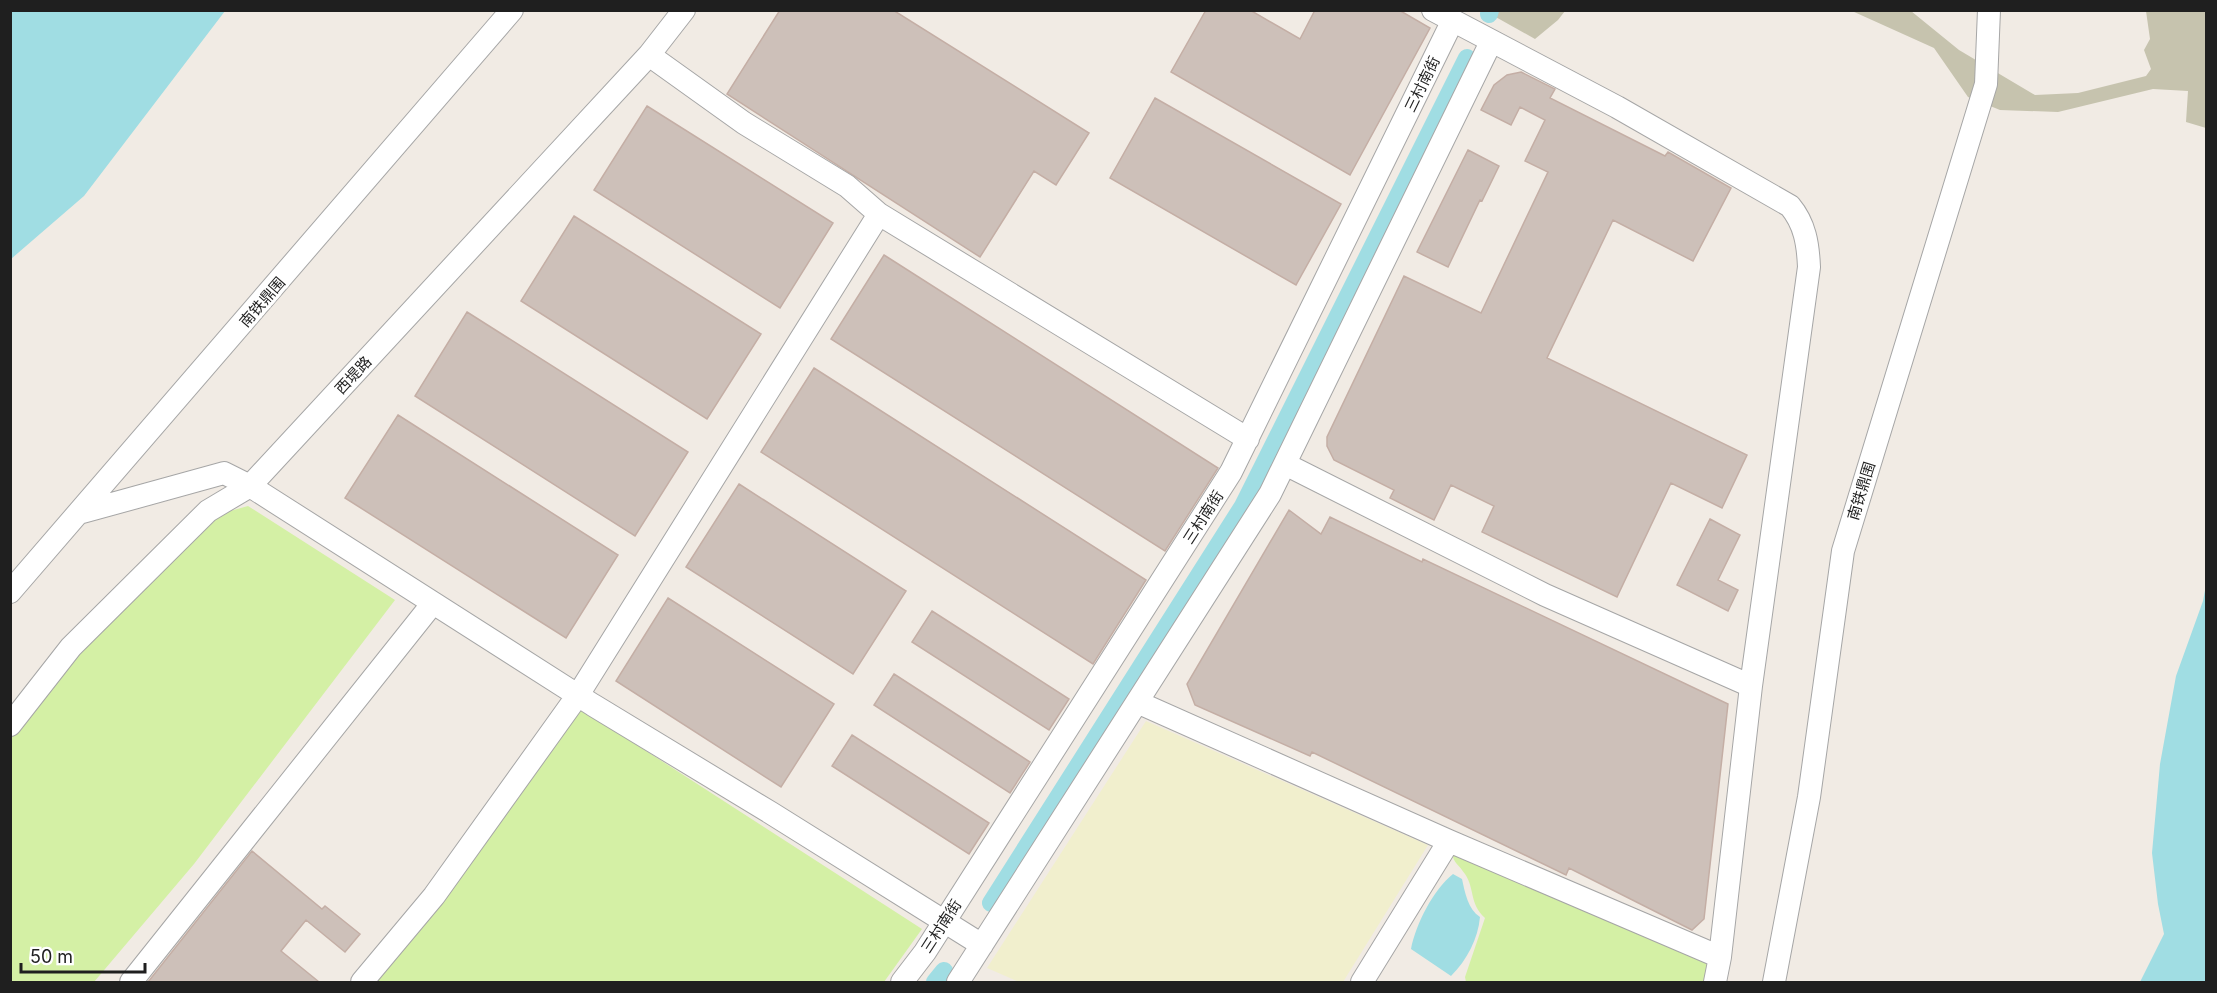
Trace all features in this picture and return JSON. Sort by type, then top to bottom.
[{"type":"street","name":"南铁鼎围","points":[[10,592],[512,10]]},
{"type":"street","name":"西堤路","points":[[10,726],[71,646],[208,511],[250,486],[649,55],[684,10]]},
{"type":"street","points":[[1432,10],[1637,118],[1790,206],[1798,216],[1808,242],[1809,267],[1751,686],[1720,957],[1715,982]]},
{"type":"street","name":"南铁鼎围","points":[[1774,982],[1809,797],[1843,551],[1986,84],[1989,10]]},
{"type":"street","name":"三村南街","points":[[902,982],[945,921],[1225,482],[1452,22]]},
{"type":"street","points":[[958,982],[1270,494],[1491,42]]},
{"type":"street","points":[[649,55],[744,123],[847,186],[879,214],[1248,439]]},
{"type":"street","points":[[362,982],[434,896],[578,694],[879,214]]},
{"type":"street","points":[[1285,464],[1545,595],[1751,686]]},
{"type":"street","points":[[80,513],[225,473],[250,486],[578,694],[982,945]]},
{"type":"street","points":[[131,982],[433,603]]},
{"type":"street","points":[[1137,702],[1449,841],[1720,957]]},
{"type":"street","points":[[1362,982],[1449,841]]},
{"type":"shaded area","points":[[1485,11],[1565,11],[1558,20],[1535,39]]},
{"type":"shaded area","points":[[1852,11],[1911,11],[1959,50],[2035,95],[2078,93],[2146,76],[2151,69],[2144,50],[2150,39],[2146,11],[2206,11],[2206,128],[2186,122],[2188,91],[2153,89],[2058,112],[2000,110],[1968,97],[1934,48]]},
{"type":"shaded area","points":[[1146,721],[1428,845],[1343,982],[1019,982],[987,968]]},
{"type":"green space","points":[[248,506],[395,600],[194,864],[94,982],[11,982],[10,740],[77,653],[212,516]]},
{"type":"green space","points":[[578,707],[922,929],[884,982],[373,982]]},
{"type":"green space","points":[[1451,849],[1705,959],[1707,965],[1705,982],[1466,982],[1465,977],[1485,918],[1474,901],[1468,880],[1455,861]]},
{"type":"water","points":[[11,10],[225,11],[84,196],[11,259]]},
{"type":"water","points":[[2206,585],[2206,982],[2140,982],[2164,934],[2152,853],[2160,764],[2176,676],[2203,601]]},
{"type":"water","points":[[1453,874],[1462,879],[1470,905],[1480,917],[1471,949],[1451,976],[1411,949],[1426,908]]},
{"type":"building","points":[[780,10],[893,10],[1089,133],[1056,185],[1034,171],[980,257],[727,94]]},
{"type":"building","points":[[1206,10],[1250,10],[1300,39],[1315,10],[1399,10],[1430,28],[1350,175],[1171,72]]},
{"type":"building","points":[[1521,72],[1555,89],[1550,98],[1665,156],[1668,152],[1731,188],[1693,261],[1613,220],[1547,358],[1747,455],[1722,508],[1671,483],[1617,597],[1482,532],[1494,506],[1451,485],[1434,520],[1390,498],[1394,490],[1334,460],[1327,446],[1327,437],[1404,276],[1481,313],[1548,172],[1525,161],[1545,120],[1520,107],[1511,125],[1481,110],[1494,85],[1507,75]]},
{"type":"building","points":[[1155,98],[1341,204],[1296,285],[1110,178]]},
{"type":"building","points":[[647,106],[833,223],[780,308],[594,190]]},
{"type":"building","points":[[1468,150],[1499,166],[1448,267],[1417,252]]},
{"type":"building","points":[[574,216],[761,334],[707,419],[521,301]]},
{"type":"building","points":[[884,255],[1218,468],[1165,551],[831,339]]},
{"type":"building","points":[[467,312],[688,452],[635,536],[415,396]]},
{"type":"building","points":[[814,368],[1146,580],[1093,664],[761,452]]},
{"type":"building","points":[[398,415],[618,555],[566,638],[345,498]]},
{"type":"building","points":[[739,484],[906,591],[853,674],[686,567]]},
{"type":"building","points":[[1289,510],[1321,534],[1330,517],[1728,704],[1704,919],[1692,930],[1569,868],[1566,875],[1312,752],[1310,756],[1195,705],[1187,684]]},
{"type":"building","points":[[1710,519],[1740,535],[1718,580],[1738,590],[1728,611],[1677,585]]},
{"type":"building","points":[[668,598],[834,704],[781,787],[616,681]]},
{"type":"building","points":[[932,611],[1069,699],[1049,730],[912,642]]},
{"type":"building","points":[[894,674],[1030,762],[1010,793],[874,705]]},
{"type":"building","points":[[852,735],[989,823],[969,854],[832,766]]},
{"type":"building","points":[[252,851],[322,909],[325,906],[360,934],[345,952],[306,920],[281,951],[319,982],[148,982]]},
{"type":"waterway","points":[[1489,14],[1490,10]]},
{"type":"waterway","points":[[991,903],[1243,506],[1467,58]]},
{"type":"waterway","points":[[935,982],[944,971]]}]
